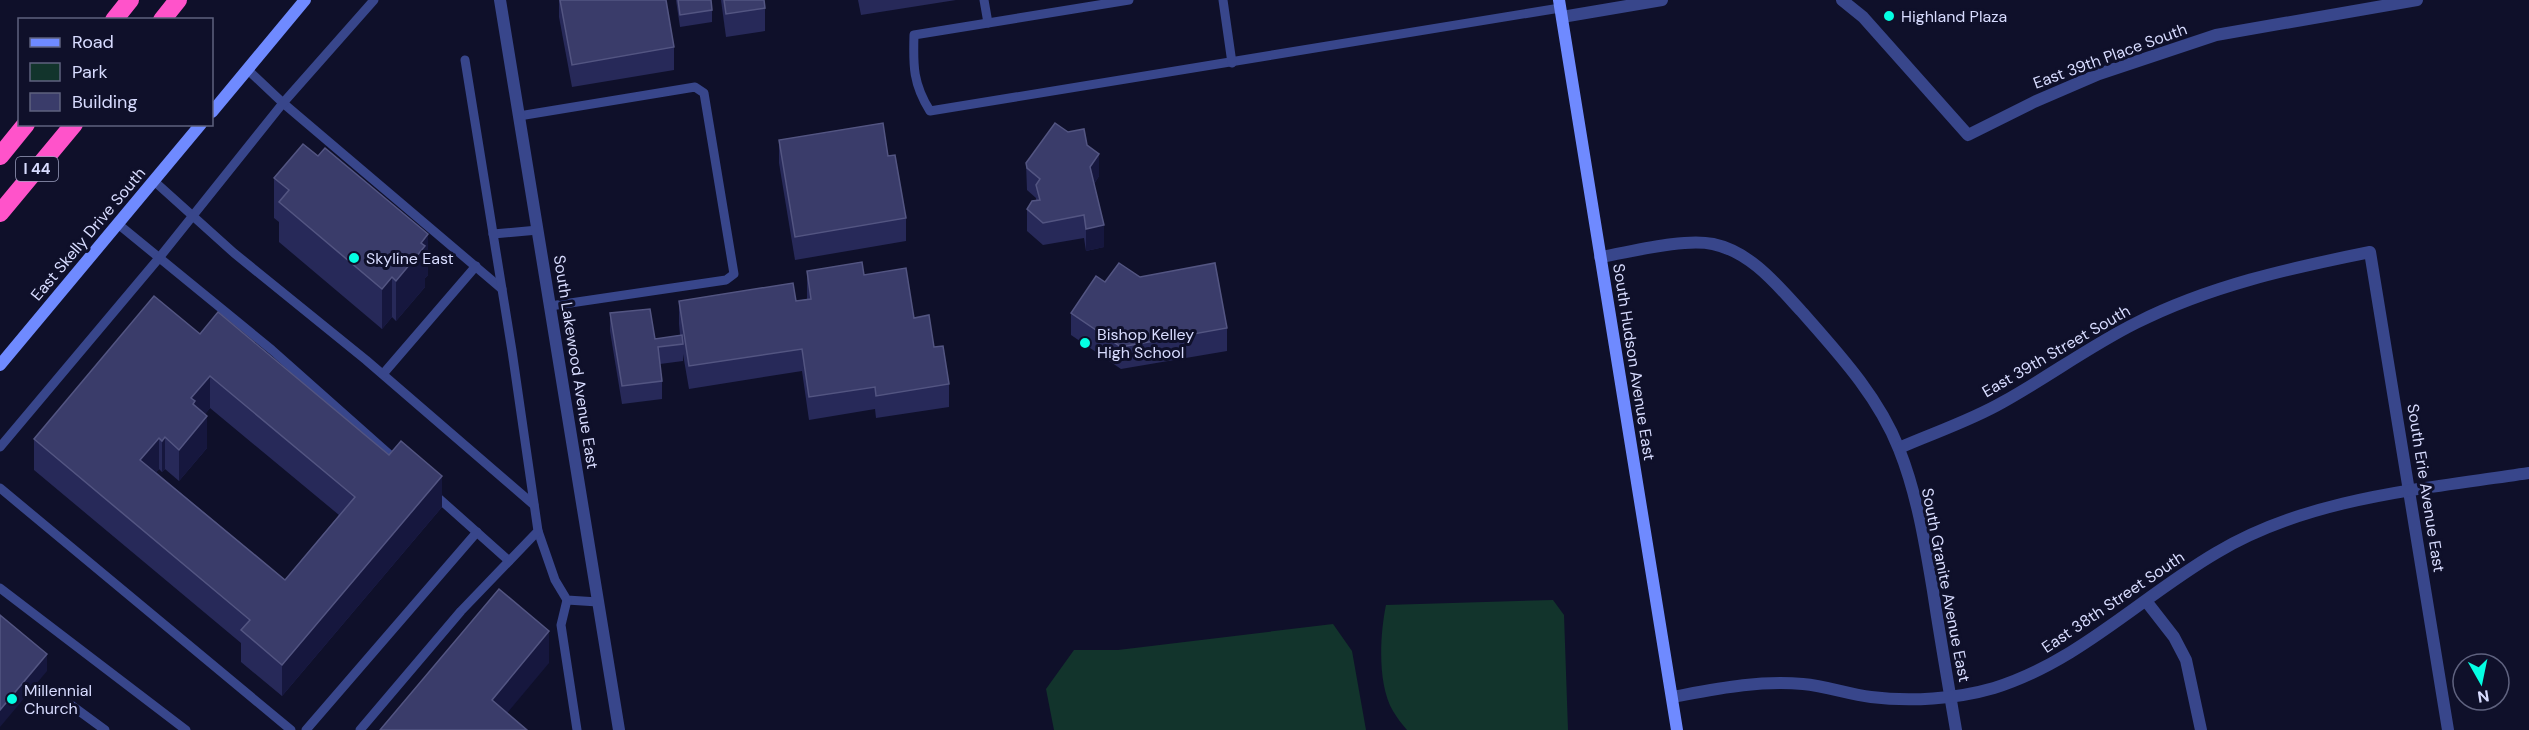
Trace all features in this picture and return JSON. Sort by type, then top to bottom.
[{"type":"highway","points":[[109,18],[118,0]]},
{"type":"highway","points":[[116,18],[130,0]]},
{"type":"highway","points":[[164,18],[178,0]]},
{"type":"highway","name":"I 44","points":[[0,156],[24,126]]},
{"type":"highway","name":"I 44","points":[[0,213],[72,126]]},
{"type":"street","points":[[213,111],[304,0]]},
{"type":"street","name":"South Lakewood Avenue East","points":[[500,0],[619,730]]},
{"type":"street","points":[[1560,8],[1662,0]]},
{"type":"street","name":"East 39th Place South","points":[[1842,0],[1863,17],[1968,135],[2034,102],[2099,74],[2216,35],[2417,0]]},
{"type":"street","name":"South Hudson Avenue East","points":[[1560,8],[1677,730]]},
{"type":"street","name":"East Skelly Drive South","points":[[0,365],[199,126]]},
{"type":"street","name":"South Granite Avenue East","points":[[1600,257],[1691,242],[1713,244],[1732,250],[1753,262],[1773,280],[1841,356],[1880,412],[1899,448],[1923,533],[1956,730]]},
{"type":"street","name":"East 39th Street South","points":[[1899,448],[2000,404],[2083,352],[2137,322],[2191,299],[2285,269],[2370,252]]},
{"type":"street","name":"South Erie Avenue East","points":[[2370,252],[2448,730]]},
{"type":"street","name":"East 38th Street South","points":[[1672,697],[1766,682],[1806,684],[1871,697],[1909,700],[1989,689],[2020,680],[2059,660],[2217,552],[2305,513],[2410,491],[2529,473]]},
{"type":"street","points":[[2146,600],[2174,637],[2186,660],[2201,730]]},
{"type":"lane","points":[[0,447],[159,258],[283,103],[374,0]]},
{"type":"lane","points":[[984,0],[988,23]]},
{"type":"lane","points":[[1129,0],[914,35],[915,77],[919,92],[930,111],[1560,8]]},
{"type":"lane","points":[[1222,0],[1232,63]]},
{"type":"lane","points":[[465,60],[538,531],[555,580],[567,600],[561,625],[577,730]]},
{"type":"lane","points":[[247,69],[283,103],[502,289]]},
{"type":"lane","points":[[519,116],[696,87],[704,93],[734,274],[726,280],[550,306]]},
{"type":"lane","points":[[154,181],[234,253],[382,374],[534,505]]},
{"type":"lane","points":[[118,224],[272,350],[406,469]]},
{"type":"lane","points":[[493,234],[538,230]]},
{"type":"lane","points":[[382,374],[476,266]]},
{"type":"lane","points":[[423,485],[509,561]]},
{"type":"lane","points":[[0,488],[291,730]]},
{"type":"lane","points":[[360,730],[461,611],[538,531]]},
{"type":"lane","points":[[306,730],[477,532]]},
{"type":"lane","points":[[0,588],[186,730]]},
{"type":"lane","points":[[567,600],[598,602]]},
{"type":"lane","points":[[72,705],[105,730]]},
{"type":"green space","points":[[1553,600],[1564,615],[1568,730],[1407,730],[1393,711],[1384,687],[1381,644],[1386,605]]},
{"type":"green space","points":[[1333,624],[1352,651],[1366,730],[1054,730],[1046,689],[1074,650],[1118,650]]},
{"type":"building","points":[[560,0],[666,0],[674,47],[572,65]]},
{"type":"building","points":[[678,0],[711,0],[712,10],[680,15]]},
{"type":"building","points":[[724,0],[764,0],[765,8],[726,14]]},
{"type":"building","points":[[883,123],[888,156],[895,155],[906,218],[795,237],[779,140]]},
{"type":"building","points":[[1055,123],[1068,132],[1084,129],[1087,145],[1099,154],[1090,167],[1104,225],[1086,229],[1084,215],[1043,223],[1027,209],[1032,201],[1040,200],[1036,185],[1040,179],[1027,168],[1026,163]]},
{"type":"building","points":[[303,144],[318,156],[325,148],[428,234],[421,243],[425,246],[396,281],[392,277],[382,289],[279,202],[289,190],[274,178]]},
{"type":"building","points":[[862,262],[864,275],[906,268],[914,318],[929,315],[934,347],[943,346],[949,384],[876,396],[875,387],[809,397],[802,349],[689,366],[679,301],[793,283],[796,301],[811,299],[807,271]]},
{"type":"building","points":[[1119,263],[1140,277],[1215,263],[1227,328],[1121,347],[1071,313],[1096,276],[1105,282]]},
{"type":"building","points":[[154,296],[200,334],[218,312],[389,455],[401,441],[442,476],[282,665],[241,630],[250,620],[34,439]],"holes":[[[210,376],[355,497],[285,580],[140,460],[159,438],[162,441],[165,437],[179,450],[207,416],[193,404],[195,401],[191,398]]]},
{"type":"building","points":[[650,309],[655,339],[682,335],[683,344],[658,347],[662,381],[622,386],[610,313]]},
{"type":"building","points":[[499,589],[549,631],[492,700],[527,730],[380,730]]},
{"type":"building","name":"Millennial Church","points":[[0,615],[47,654],[0,710]]},
{"type":"place","name":"Highland Plaza","points":[[1889,16]]},
{"type":"place","name":"Skyline East","points":[[354,258]]},
{"type":"place","name":"Bishop Kelley High School","points":[[1085,343]]},
{"type":"place","name":"Millennial Church","points":[[12,699]]}]
